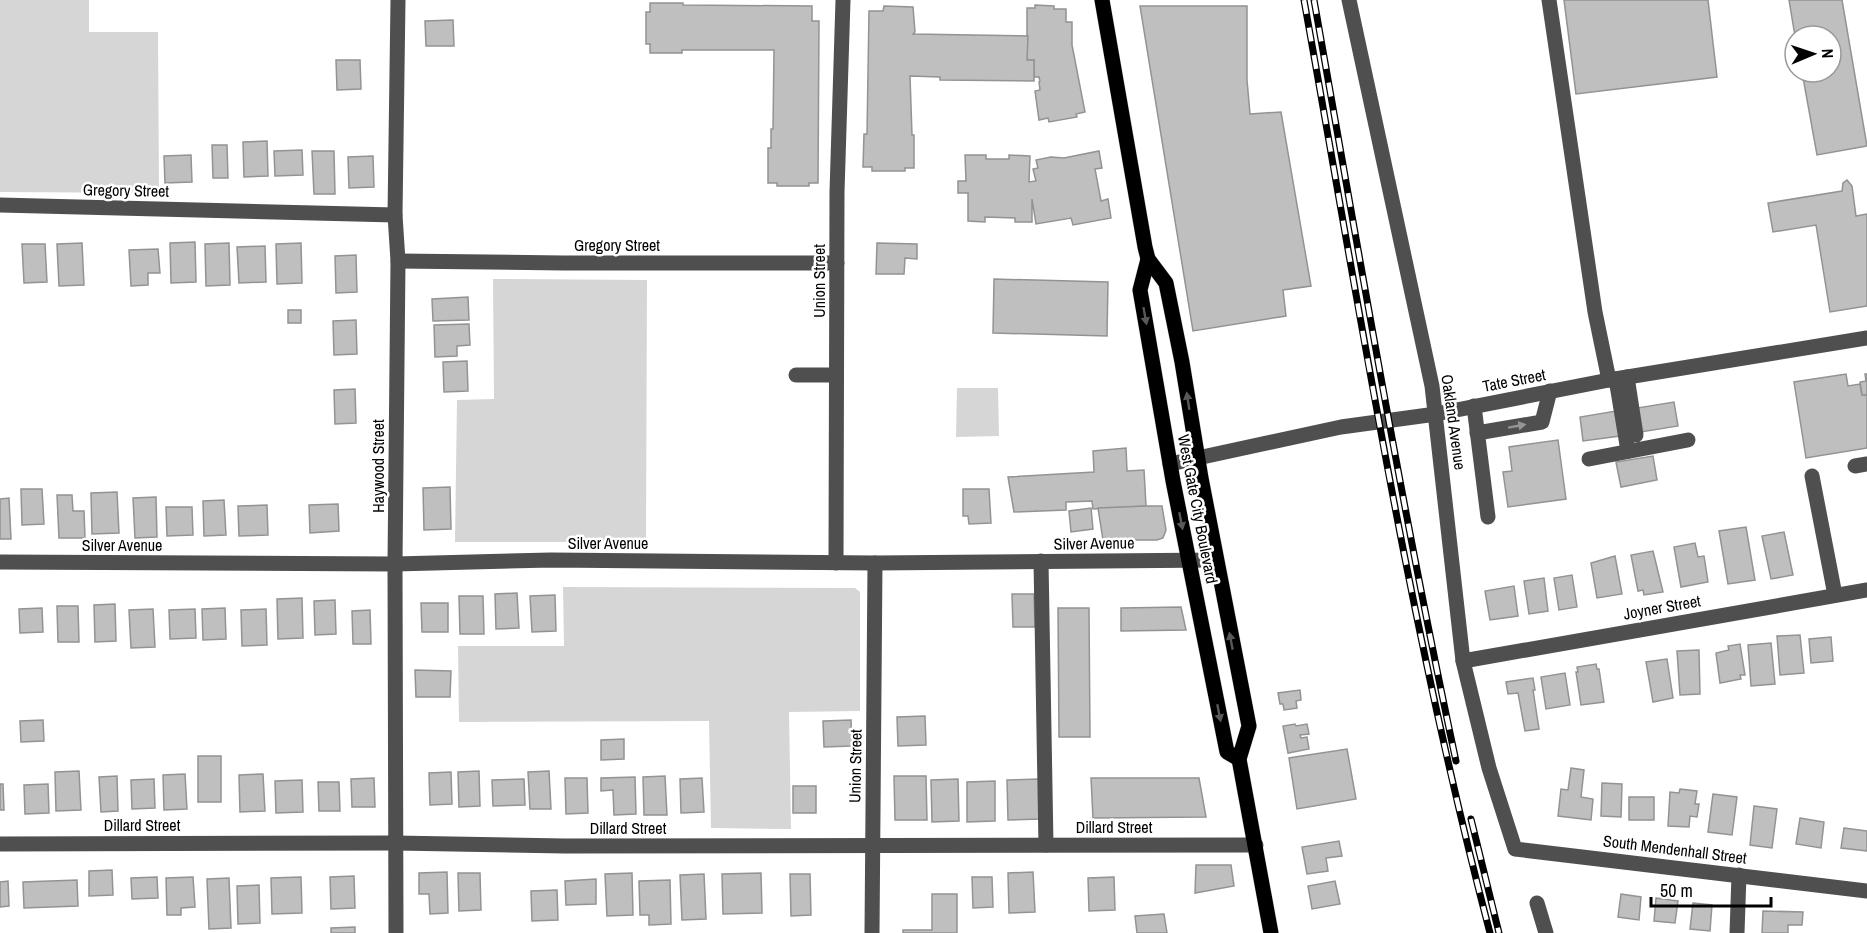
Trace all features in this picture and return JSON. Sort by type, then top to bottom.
[{"type":"main road","name":"West Gate City Boulevard","points":[[1102,0],[1148,259],[1140,290],[1170,464],[1227,752],[1239,759]]},
{"type":"main road","name":"West Gate City Boulevard","points":[[1148,259],[1166,283],[1197,459],[1249,726],[1239,759],[1271,933]]},
{"type":"street","name":"Haywood Street","points":[[396,933],[395,564],[398,261],[395,214],[398,0]]},
{"type":"street","name":"Union Street","points":[[836,563],[837,263],[843,0]]},
{"type":"street","name":"Oakland Avenue","points":[[1349,0],[1432,386],[1463,661],[1489,768],[1515,849]]},
{"type":"street","points":[[1549,0],[1595,312],[1618,378],[1633,450]]},
{"type":"street","name":"Gregory Street","points":[[0,205],[395,214]]},
{"type":"street","name":"Gregory Street","points":[[398,261],[837,263]]},
{"type":"street","name":"Tate Street","points":[[1170,464],[1341,427],[1436,414],[1618,378],[1867,338]]},
{"type":"street","points":[[796,375],[836,375]]},
{"type":"street","points":[[1477,433],[1542,422],[1550,392]]},
{"type":"street","points":[[1474,406],[1488,517]]},
{"type":"street","points":[[1589,459],[1688,441]]},
{"type":"street","points":[[1812,476],[1834,595]]},
{"type":"street","name":"Silver Avenue","points":[[0,562],[395,564],[551,560],[836,563],[1216,560]]},
{"type":"street","points":[[1041,561],[1046,845]]},
{"type":"street","name":"Union Street","points":[[872,933],[875,563]]},
{"type":"street","name":"Joyner Street","points":[[1463,661],[1867,590]]},
{"type":"street","name":"Dillard Street","points":[[0,844],[1256,845]]},
{"type":"street","name":"South Mendenhall Street","points":[[1515,849],[1867,891]]},
{"type":"street","points":[[1737,933],[1739,875]]},
{"type":"street","points":[[1537,903],[1546,933]]},
{"type":"shaded area","points":[[0,0],[89,0],[89,32],[158,32],[159,193],[0,192]]},
{"type":"shaded area","points":[[493,279],[647,280],[646,542],[455,542],[457,400],[494,399]]},
{"type":"shaded area","points":[[957,388],[998,388],[999,436],[956,437]]},
{"type":"shaded area","points":[[563,587],[855,588],[860,592],[860,711],[789,712],[791,829],[711,828],[709,721],[459,722],[458,646],[564,646]]},
{"type":"building","points":[[1564,0],[1708,0],[1717,77],[1576,94]]},
{"type":"building","points":[[1789,0],[1842,0],[1867,146],[1817,155],[1804,84],[1843,84],[1843,24],[1793,24]]},
{"type":"building","points":[[650,3],[812,6],[812,21],[819,21],[818,183],[809,183],[809,186],[777,186],[777,183],[768,183],[768,148],[771,148],[771,129],[773,129],[774,50],[682,50],[682,53],[650,53],[650,44],[646,44],[646,12],[650,12]]},
{"type":"building","points":[[1035,5],[1066,9],[1066,22],[1072,22],[1072,45],[1085,112],[1076,114],[1077,117],[1049,122],[1048,118],[1039,120],[1035,91],[1040,90],[1040,81],[1039,77],[1034,77],[1034,60],[1027,60],[1027,8],[1035,8]]},
{"type":"building","points":[[884,6],[913,7],[915,32],[913,34],[1028,36],[1027,60],[1034,60],[1034,81],[940,80],[940,77],[910,76],[914,168],[905,168],[905,171],[872,171],[872,167],[863,167],[864,134],[867,134],[869,11],[883,11]]},
{"type":"building","points":[[1140,6],[1247,6],[1247,80],[1250,114],[1281,112],[1311,286],[1283,290],[1286,316],[1193,331]]},
{"type":"building","points":[[453,20],[454,46],[426,46],[425,21]]},
{"type":"building","points":[[336,60],[360,60],[361,89],[337,90]]},
{"type":"building","points":[[267,141],[268,176],[244,177],[243,142]]},
{"type":"building","points":[[212,145],[227,145],[228,178],[213,178]]},
{"type":"building","points":[[302,150],[303,175],[275,176],[274,151]]},
{"type":"building","points":[[312,151],[334,151],[335,194],[314,194]]},
{"type":"building","points":[[1099,151],[1102,168],[1095,169],[1101,201],[1108,199],[1111,218],[1073,225],[1071,218],[1036,224],[1032,199],[1032,222],[1015,222],[1015,218],[985,217],[985,222],[968,221],[968,193],[958,193],[958,181],[966,181],[965,155],[986,155],[986,159],[1009,159],[1009,155],[1030,156],[1029,182],[1036,181],[1033,169],[1038,168],[1036,160],[1051,157],[1064,158]]},
{"type":"building","points":[[191,155],[192,182],[165,183],[164,156]]},
{"type":"building","points":[[373,156],[374,187],[349,188],[348,157]]},
{"type":"building","points":[[1847,180],[1852,186],[1856,216],[1867,214],[1867,306],[1830,312],[1816,225],[1773,232],[1768,203],[1842,191],[1843,183]]},
{"type":"building","points":[[195,242],[196,282],[171,283],[170,243]]},
{"type":"building","points":[[82,243],[84,285],[59,286],[57,244]]},
{"type":"building","points":[[229,243],[230,285],[206,286],[205,244]]},
{"type":"building","points":[[301,243],[302,283],[277,284],[276,244]]},
{"type":"building","points":[[877,243],[917,244],[917,259],[905,258],[904,274],[876,274]]},
{"type":"building","points":[[22,244],[45,244],[47,282],[24,283]]},
{"type":"building","points":[[265,246],[266,282],[239,283],[237,247]]},
{"type":"building","points":[[158,249],[160,273],[148,273],[148,285],[131,286],[129,250]]},
{"type":"building","points":[[356,255],[357,292],[336,293],[335,256]]},
{"type":"building","points":[[994,279],[1108,282],[1107,336],[993,333]]},
{"type":"building","points":[[468,297],[469,320],[433,321],[432,299]]},
{"type":"building","points":[[288,310],[301,310],[301,323],[288,323]]},
{"type":"building","points":[[356,320],[357,354],[334,355],[333,321]]},
{"type":"building","points":[[469,324],[470,345],[457,346],[457,356],[435,357],[434,325]]},
{"type":"building","points":[[467,361],[468,391],[444,392],[443,362]]},
{"type":"building","points":[[1846,374],[1848,386],[1860,384],[1862,395],[1867,395],[1867,448],[1806,458],[1794,382]]},
{"type":"building","points":[[1865,374],[1867,374],[1867,395],[1862,395],[1860,382],[1866,381]]},
{"type":"building","points":[[355,389],[356,423],[335,424],[334,390]]},
{"type":"building","points":[[1674,402],[1678,426],[1641,432],[1637,408]]},
{"type":"building","points":[[1616,411],[1620,436],[1583,441],[1580,417]]},
{"type":"building","points":[[1558,440],[1566,499],[1508,507],[1503,472],[1512,471],[1509,447]]},
{"type":"building","points":[[1126,448],[1127,471],[1144,470],[1146,506],[1093,509],[1092,501],[1066,502],[1066,510],[1014,512],[1008,477],[1094,472],[1093,451]]},
{"type":"building","points":[[1653,456],[1657,480],[1621,487],[1616,462]]},
{"type":"building","points":[[450,487],[451,529],[424,530],[423,488]]},
{"type":"building","points":[[21,489],[42,489],[44,524],[22,525]]},
{"type":"building","points":[[963,489],[989,489],[991,523],[969,524],[968,516],[963,516]]},
{"type":"building","points":[[117,492],[119,533],[92,534],[91,493]]},
{"type":"building","points":[[57,495],[72,495],[73,511],[84,511],[85,538],[59,538]]},
{"type":"building","points":[[156,497],[157,537],[135,538],[133,498]]},
{"type":"building","points":[[9,498],[11,539],[0,539],[0,499]]},
{"type":"building","points":[[224,500],[226,535],[204,536],[203,501]]},
{"type":"building","points":[[338,504],[339,531],[310,533],[309,505]]},
{"type":"building","points":[[267,505],[268,535],[239,536],[238,506]]},
{"type":"building","points":[[1162,506],[1166,530],[1163,538],[1103,540],[1098,508]]},
{"type":"building","points":[[166,507],[192,507],[193,535],[167,536]]},
{"type":"building","points":[[1091,508],[1093,529],[1071,532],[1069,511]]},
{"type":"building","points":[[1746,527],[1755,580],[1728,584],[1719,531]]},
{"type":"building","points":[[1784,532],[1793,575],[1771,579],[1762,536]]},
{"type":"building","points":[[1695,543],[1698,557],[1704,556],[1708,582],[1681,587],[1674,547]]},
{"type":"building","points":[[1653,551],[1663,592],[1644,595],[1643,590],[1638,591],[1631,555]]},
{"type":"building","points":[[1615,556],[1622,594],[1597,598],[1591,563]]},
{"type":"building","points":[[1572,575],[1577,607],[1559,610],[1554,578]]},
{"type":"building","points":[[1544,578],[1548,611],[1529,614],[1524,581]]},
{"type":"building","points":[[1514,586],[1518,616],[1490,620],[1485,591]]},
{"type":"building","points":[[517,593],[519,628],[496,629],[495,594]]},
{"type":"building","points":[[1012,594],[1034,594],[1035,627],[1013,627]]},
{"type":"building","points":[[555,595],[556,631],[532,632],[530,596]]},
{"type":"building","points":[[459,596],[483,596],[484,634],[460,634]]},
{"type":"building","points":[[302,598],[303,638],[278,639],[277,599]]},
{"type":"building","points":[[335,600],[336,634],[315,635],[314,601]]},
{"type":"building","points":[[421,603],[448,603],[448,632],[422,632]]},
{"type":"building","points":[[115,604],[116,641],[95,642],[94,605]]},
{"type":"building","points":[[57,606],[78,606],[79,642],[58,642]]},
{"type":"building","points":[[1181,607],[1186,630],[1121,631],[1121,608]]},
{"type":"building","points":[[42,608],[43,632],[20,633],[19,609]]},
{"type":"building","points":[[225,608],[226,639],[203,640],[202,609]]},
{"type":"building","points":[[1058,608],[1089,608],[1090,737],[1059,737]]},
{"type":"building","points":[[153,609],[155,647],[131,648],[129,610]]},
{"type":"building","points":[[195,609],[196,638],[170,639],[169,610]]},
{"type":"building","points":[[266,609],[267,645],[242,646],[241,610]]},
{"type":"building","points":[[370,610],[371,644],[353,644],[352,611]]},
{"type":"building","points":[[1800,635],[1804,673],[1780,675],[1777,636]]},
{"type":"building","points":[[1831,637],[1833,661],[1811,663],[1809,639]]},
{"type":"building","points":[[1771,643],[1775,684],[1751,686],[1748,645]]},
{"type":"building","points":[[1740,644],[1745,675],[1740,675],[1741,679],[1720,683],[1716,653],[1729,650],[1728,646]]},
{"type":"building","points":[[1699,650],[1700,694],[1680,695],[1677,651]]},
{"type":"building","points":[[1667,659],[1673,698],[1653,702],[1646,662]]},
{"type":"building","points":[[1596,664],[1599,669],[1604,702],[1581,705],[1577,667]]},
{"type":"building","points":[[415,670],[451,671],[450,697],[416,697]]},
{"type":"building","points":[[1565,673],[1570,705],[1546,709],[1541,677]]},
{"type":"building","points":[[1533,678],[1539,729],[1525,731],[1518,693],[1508,694],[1506,682]]},
{"type":"building","points":[[1300,690],[1301,700],[1296,701],[1297,708],[1284,710],[1278,693]]},
{"type":"building","points":[[925,716],[926,745],[898,746],[897,717]]},
{"type":"building","points":[[43,720],[44,741],[21,742],[20,721]]},
{"type":"building","points":[[851,720],[852,746],[824,747],[823,721]]},
{"type":"building","points":[[1295,724],[1296,726],[1307,724],[1309,734],[1300,735],[1301,738],[1307,737],[1309,749],[1288,753],[1283,726]]},
{"type":"building","points":[[624,739],[624,759],[601,760],[601,740]]},
{"type":"building","points":[[1347,749],[1356,799],[1297,809],[1289,758]]},
{"type":"building","points":[[198,756],[221,756],[221,802],[198,802]]},
{"type":"building","points":[[1571,768],[1584,770],[1581,797],[1593,799],[1591,820],[1558,816],[1561,789],[1568,790]]},
{"type":"building","points":[[79,771],[81,810],[56,811],[55,772]]},
{"type":"building","points":[[479,771],[480,806],[459,807],[458,772]]},
{"type":"building","points":[[549,771],[551,809],[530,809],[528,772]]},
{"type":"building","points":[[451,772],[452,804],[430,805],[429,773]]},
{"type":"building","points":[[185,774],[187,809],[164,810],[163,775]]},
{"type":"building","points":[[263,774],[265,811],[240,812],[239,775]]},
{"type":"building","points":[[117,776],[118,811],[101,812],[99,777]]},
{"type":"building","points":[[665,776],[667,815],[644,815],[643,777]]},
{"type":"building","points":[[894,776],[926,776],[927,820],[895,820]]},
{"type":"building","points":[[635,777],[636,814],[614,815],[613,790],[601,791],[601,778]]},
{"type":"building","points":[[374,778],[375,807],[352,807],[351,779]]},
{"type":"building","points":[[565,778],[587,778],[588,813],[566,814]]},
{"type":"building","points":[[702,778],[704,812],[681,813],[680,779]]},
{"type":"building","points":[[1091,778],[1199,778],[1206,817],[1093,818]]},
{"type":"building","points":[[154,779],[155,808],[132,809],[131,780]]},
{"type":"building","points":[[524,779],[525,805],[493,806],[492,780]]},
{"type":"building","points":[[958,779],[959,821],[932,822],[931,780]]},
{"type":"building","points":[[1039,779],[1040,819],[1008,820],[1007,780]]},
{"type":"building","points":[[302,780],[303,812],[276,813],[275,781]]},
{"type":"building","points":[[995,781],[995,821],[967,822],[967,782]]},
{"type":"building","points":[[318,782],[339,782],[340,811],[319,811]]},
{"type":"building","points":[[1602,783],[1622,784],[1621,817],[1601,816]]},
{"type":"building","points":[[0,784],[3,784],[4,810],[0,810]]},
{"type":"building","points":[[48,784],[49,813],[25,814],[24,785]]},
{"type":"building","points":[[793,786],[816,786],[816,813],[793,813]]},
{"type":"building","points":[[1680,789],[1697,791],[1695,804],[1699,804],[1697,817],[1690,816],[1689,827],[1668,826],[1670,792],[1679,793]]},
{"type":"building","points":[[1713,794],[1737,797],[1732,835],[1708,832]]},
{"type":"building","points":[[1629,797],[1654,797],[1654,820],[1629,820]]},
{"type":"building","points":[[1754,806],[1777,809],[1772,848],[1750,845]]},
{"type":"building","points":[[1800,818],[1824,822],[1821,848],[1796,844]]},
{"type":"building","points":[[1844,828],[1867,831],[1867,851],[1841,848]]},
{"type":"building","points":[[1339,841],[1342,856],[1326,858],[1328,871],[1307,874],[1302,847]]},
{"type":"building","points":[[1196,865],[1231,865],[1234,886],[1195,893]]},
{"type":"building","points":[[112,870],[113,895],[89,896],[89,871]]},
{"type":"building","points":[[447,872],[448,913],[430,914],[429,894],[419,894],[419,873]]},
{"type":"building","points":[[1033,872],[1035,912],[1009,913],[1008,873]]},
{"type":"building","points":[[458,873],[480,873],[481,910],[459,911]]},
{"type":"building","points":[[632,873],[633,915],[607,916],[605,874]]},
{"type":"building","points":[[761,873],[762,913],[723,914],[722,874]]},
{"type":"building","points":[[704,874],[706,919],[682,920],[680,875]]},
{"type":"building","points":[[790,874],[810,874],[811,915],[791,916]]},
{"type":"building","points":[[354,876],[355,908],[331,909],[330,877]]},
{"type":"building","points":[[157,877],[158,898],[132,899],[131,878]]},
{"type":"building","points":[[193,877],[195,907],[181,908],[181,915],[167,915],[166,878]]},
{"type":"building","points":[[301,877],[302,913],[272,914],[271,878]]},
{"type":"building","points":[[972,877],[992,877],[993,907],[973,908]]},
{"type":"building","points":[[1114,877],[1115,910],[1089,911],[1088,878]]},
{"type":"building","points":[[229,878],[231,928],[209,929],[207,879]]},
{"type":"building","points":[[596,879],[596,904],[566,905],[565,881]]},
{"type":"building","points":[[77,880],[78,906],[24,908],[23,882]]},
{"type":"building","points":[[670,880],[671,924],[649,925],[649,915],[640,915],[639,881]]},
{"type":"building","points":[[8,881],[9,906],[0,907],[0,882]]},
{"type":"building","points":[[1335,881],[1340,904],[1312,909],[1308,886]]},
{"type":"building","points":[[259,885],[260,923],[238,924],[237,886]]},
{"type":"building","points":[[557,890],[558,920],[532,921],[531,891]]},
{"type":"building","points":[[932,894],[957,894],[957,933],[903,933],[903,930],[932,930]]},
{"type":"building","points":[[1621,894],[1641,897],[1639,920],[1618,917]]},
{"type":"building","points":[[1656,898],[1678,901],[1675,923],[1654,921]]},
{"type":"building","points":[[1693,903],[1712,905],[1710,931],[1690,929]]},
{"type":"building","points":[[1763,911],[1803,912],[1802,925],[1788,925],[1788,933],[1762,933]]},
{"type":"building","points":[[1164,914],[1167,933],[1137,933],[1135,916]]},
{"type":"building","points":[[355,927],[355,933],[331,933],[331,928]]},
{"type":"railway","points":[[1304,0],[1410,585],[1461,818],[1490,933]]},
{"type":"railway","points":[[1314,0],[1399,476],[1456,761]]},
{"type":"railway","points":[[1471,819],[1499,933]]}]
